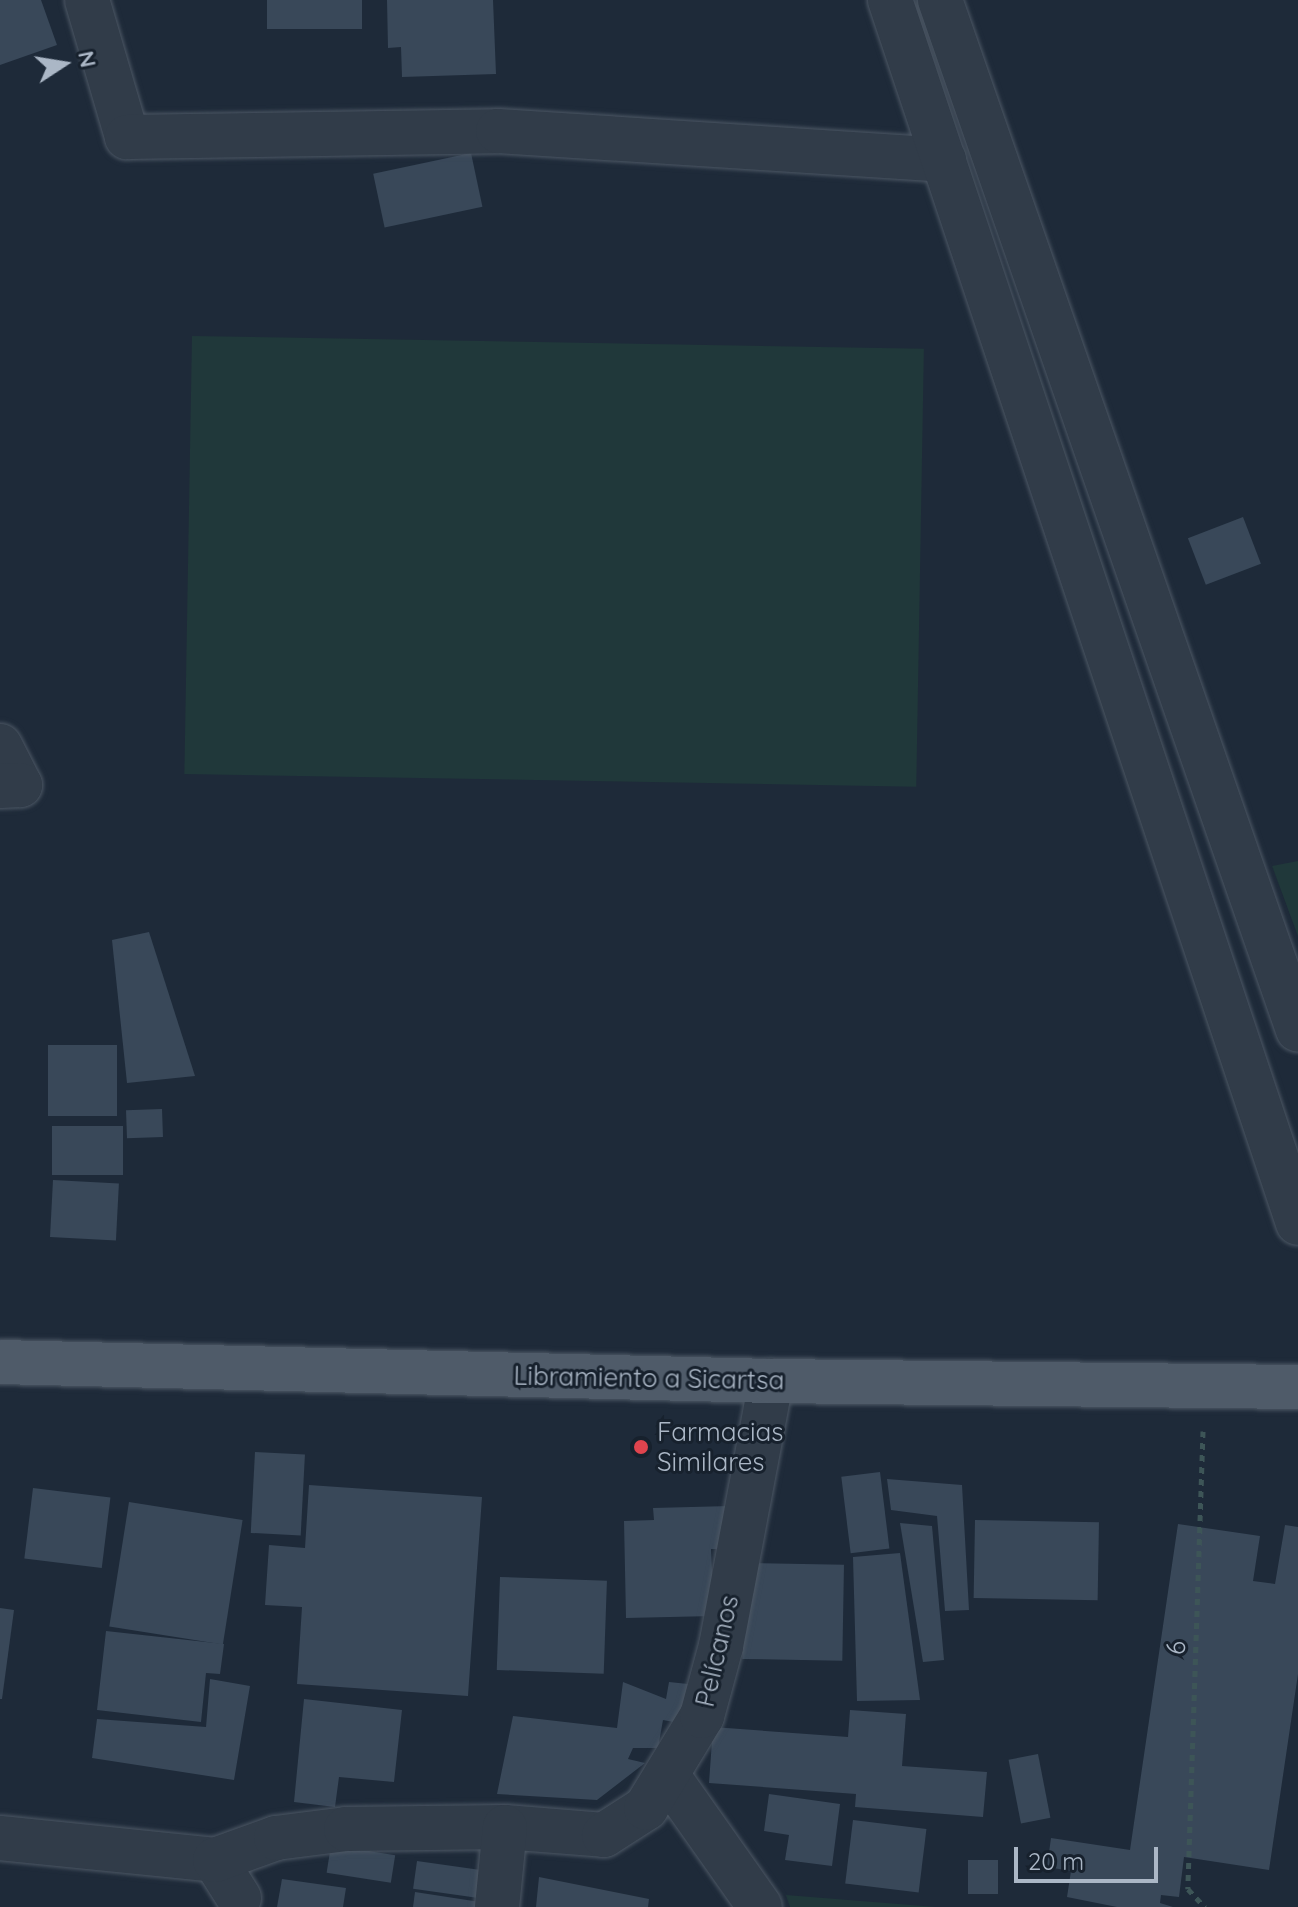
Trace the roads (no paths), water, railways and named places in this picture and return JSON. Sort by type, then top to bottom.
[{"type":"main road","name":"Libramiento a Sicartsa","points":[[0,1362],[771,1381],[1298,1387]]},
{"type":"street","points":[[87,0],[127,137],[498,131],[944,160]]},
{"type":"street","points":[[890,0],[1298,1223]]},
{"type":"street","points":[[940,0],[1298,1030]]},
{"type":"street","points":[[0,746],[10,786]]},
{"type":"street","name":"Pelícanos","points":[[215,1860],[276,1838],[346,1829],[505,1827],[604,1835],[646,1808],[702,1716],[721,1646],[771,1381]]},
{"type":"street","points":[[667,1775],[760,1907]]},
{"type":"street","points":[[497,1907],[505,1827]]},
{"type":"street","points":[[0,1838],[215,1860],[236,1904]]},
{"type":"place","name":"Farmacias Similares","points":[[641,1447]]}]
